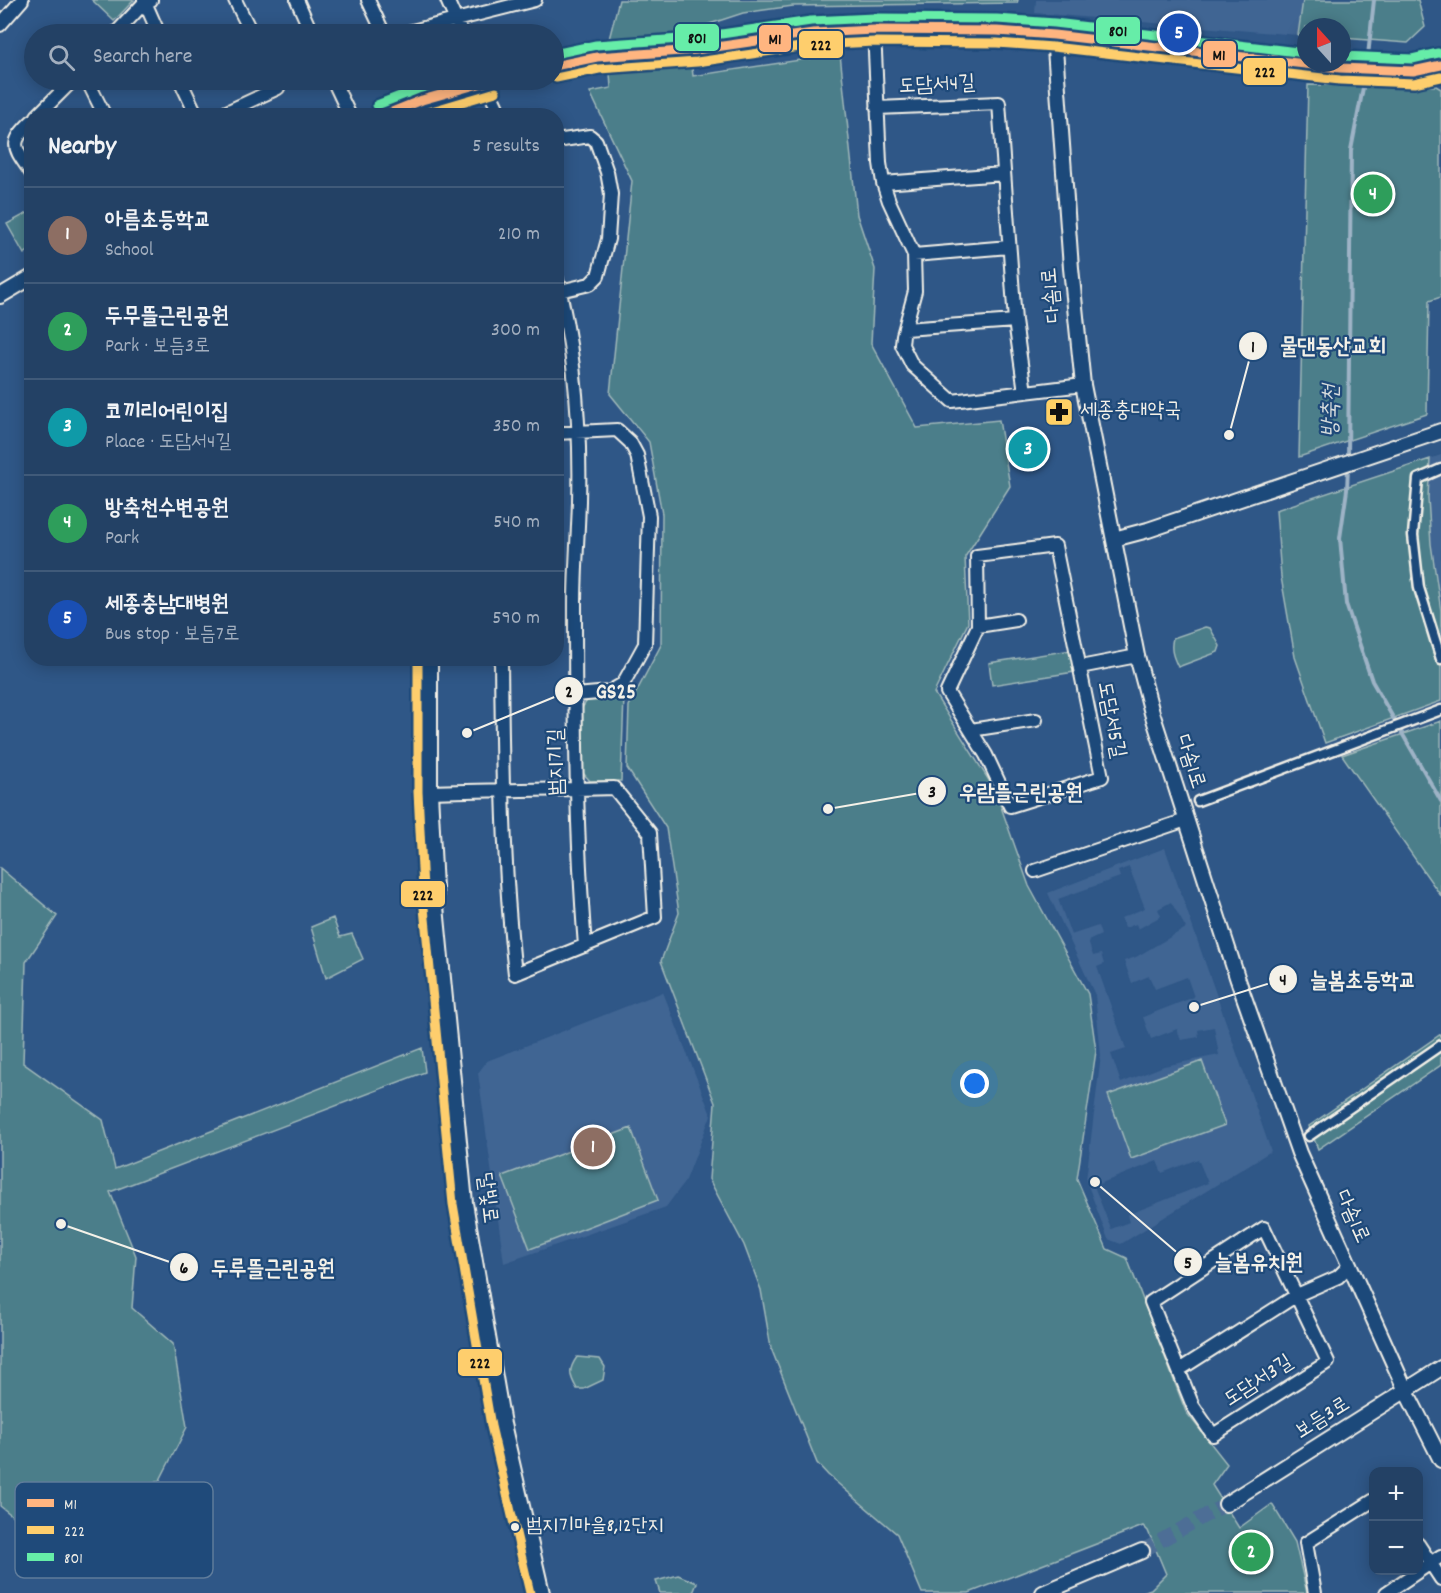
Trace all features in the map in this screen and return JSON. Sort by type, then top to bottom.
[{"type":"street","points":[[0,25],[22,0]]},
{"type":"street","points":[[235,0],[247,24]]},
{"type":"street","points":[[297,0],[308,24]]},
{"type":"street","points":[[368,0],[379,24]]},
{"type":"street","points":[[447,0],[457,24]]},
{"type":"street","points":[[124,24],[146,1],[155,24]]},
{"type":"street","points":[[437,24],[530,1]]},
{"type":"street","points":[[695,50],[813,33],[874,30],[997,32],[1054,35],[1340,68],[1413,71],[1441,65]]},
{"type":"street","name":"도담서4길","points":[[874,30],[883,183],[903,235],[914,255],[915,291],[902,345],[912,365],[952,402],[1083,386]]},
{"type":"street","name":"다솜1로","points":[[1054,35],[1071,268],[1083,386],[1137,656],[1158,737],[1238,980],[1296,1144],[1406,1391],[1441,1460]]},
{"type":"street","points":[[564,64],[597,57]]},
{"type":"street","points":[[45,108],[63,90]]},
{"type":"street","points":[[92,90],[101,108]]},
{"type":"street","points":[[185,90],[193,108]]},
{"type":"street","points":[[235,108],[274,90]]},
{"type":"street","points":[[338,90],[346,108]]},
{"type":"street","points":[[402,108],[454,90]]},
{"type":"street","points":[[491,90],[498,108]]},
{"type":"street","name":"도담서4길","points":[[877,108],[999,103],[1015,321],[1024,392]]},
{"type":"street","points":[[24,128],[19,133],[15,146],[24,161]]},
{"type":"street","points":[[564,140],[590,136],[596,141],[607,172],[612,206],[608,239],[598,276],[590,284],[564,290]]},
{"type":"street","points":[[883,183],[1003,174]]},
{"type":"street","points":[[914,255],[1009,247]]},
{"type":"street","points":[[0,296],[24,282]]},
{"type":"street","name":"범지기길","points":[[564,311],[573,356],[578,432],[579,500],[575,603],[578,864],[585,946]]},
{"type":"street","points":[[905,329],[1015,321]]},
{"type":"street","points":[[564,433],[616,430],[630,442],[637,455],[649,516],[645,644],[623,684],[609,692],[576,695]]},
{"type":"street","points":[[1114,539],[1148,530],[1435,433]]},
{"type":"street","points":[[1441,469],[1418,479],[1413,535],[1419,588],[1441,659]]},
{"type":"street","name":"도담서5길","points":[[1055,546],[1080,667],[1102,777],[1010,807],[986,755],[947,692],[978,626],[977,556],[1055,546]]},
{"type":"street","points":[[978,626],[1016,620]]},
{"type":"street","name":"도담서5길","points":[[1080,667],[1137,656]]},
{"type":"street","name":"달빛로","points":[[430,666],[430,792],[436,907],[465,1203],[503,1424],[542,1593]]},
{"type":"street","points":[[430,792],[503,790],[614,788],[650,833],[655,917],[515,974],[507,904],[503,790],[501,666]]},
{"type":"street","points":[[1198,801],[1441,710]]},
{"type":"street","points":[[971,730],[1036,720]]},
{"type":"street","points":[[1035,871],[1186,820]]},
{"type":"street","points":[[1309,1136],[1441,1045]]},
{"type":"street","name":"도담서3길","points":[[1264,1228],[1297,1295],[1328,1362],[1213,1435],[1193,1406],[1151,1302],[1264,1228]]},
{"type":"street","points":[[1179,1370],[1297,1295],[1338,1277],[1350,1265]]},
{"type":"street","name":"보듬3로","points":[[1226,1504],[1441,1368]]},
{"type":"street","points":[[1316,1593],[1306,1543],[1369,1503]]},
{"type":"street","points":[[1423,1548],[1436,1560],[1441,1580]]},
{"type":"street","points":[[1043,1593],[1142,1551]]},
{"type":"street","points":[[1386,1593],[1436,1560]]},
{"type":"shaded area","points":[[1036,0],[1302,0],[1300,18],[1297,18],[1297,35],[1035,13]]},
{"type":"shaded area","points":[[1441,455],[1441,611],[1431,544],[1428,498],[1430,459]]},
{"type":"shaded area","points":[[1165,848],[1271,1151],[1121,1244],[1108,1239],[1086,1180],[1101,1055],[1095,995],[1048,893]],"holes":[[[1129,867],[1145,908],[1121,918],[1125,928],[1136,924],[1138,929],[1161,916],[1158,909],[1171,902],[1186,928],[1136,957],[1124,961],[1132,983],[1149,976],[1155,989],[1187,977],[1194,997],[1143,1017],[1151,1039],[1177,1029],[1181,1040],[1199,1037],[1198,1030],[1214,1027],[1219,1055],[1164,1066],[1121,1083],[1111,1054],[1126,1049],[1097,967],[1104,964],[1101,954],[1093,956],[1088,941],[1101,935],[1098,926],[1071,935],[1058,899],[1120,877],[1118,871]],[[1198,1159],[1208,1183],[1127,1215],[1129,1222],[1111,1229],[1094,1186],[1157,1161],[1162,1173]]]},
{"type":"shaded area","points":[[663,992],[711,1115],[686,1180],[666,1207],[504,1263],[478,1073],[487,1061]]},
{"type":"green space","points":[[92,0],[134,0],[114,21]]},
{"type":"green space","points":[[619,0],[1018,0],[1017,3],[793,6],[743,13],[688,31],[693,76],[840,54],[857,215],[875,269],[871,343],[917,428],[999,420],[1010,486],[965,557],[968,623],[934,693],[995,790],[1029,886],[1088,994],[1096,1051],[1077,1179],[1107,1249],[1127,1258],[1186,1412],[1227,1464],[1212,1485],[1239,1528],[1272,1504],[1295,1542],[1307,1593],[1140,1593],[1151,1589],[1166,1574],[1148,1531],[1143,1526],[969,1593],[922,1593],[897,1534],[817,1463],[771,1348],[761,1290],[744,1245],[709,1179],[715,1103],[661,961],[679,913],[666,828],[627,768],[629,706],[661,645],[662,514],[649,442],[610,394],[632,181],[590,92],[611,88],[608,43]]},
{"type":"green space","points":[[1303,0],[1418,0],[1425,27],[1408,43],[1351,39],[1351,18],[1300,18]]},
{"type":"green space","points":[[1308,85],[1436,86],[1441,89],[1441,297],[1429,301],[1427,414],[1299,457]]},
{"type":"green space","points":[[24,215],[24,254],[7,224]]},
{"type":"green space","points":[[1430,459],[1428,498],[1431,544],[1441,611],[1441,701],[1325,743],[1295,657],[1281,577],[1276,510]]},
{"type":"green space","points":[[1205,627],[1210,628],[1220,646],[1218,652],[1178,667],[1172,653],[1173,638]]},
{"type":"green space","points":[[1071,650],[1074,672],[992,685],[989,663]]},
{"type":"green space","points":[[624,696],[621,781],[590,781],[583,773],[582,708],[588,699]]},
{"type":"green space","points":[[1441,721],[1441,896],[1342,755]]},
{"type":"green space","points":[[0,868],[57,916],[26,962],[23,1063],[103,1120],[115,1169],[422,1048],[425,1072],[110,1192],[136,1256],[132,1308],[173,1344],[187,1427],[160,1480],[155,1482],[15,1482],[15,1517],[0,1506]]},
{"type":"green space","points":[[333,918],[340,937],[352,934],[363,959],[326,978],[311,927]]},
{"type":"green space","points":[[1441,1034],[1441,1065],[1318,1149],[1309,1126]]},
{"type":"green space","points":[[1202,1061],[1225,1125],[1131,1159],[1108,1095]]},
{"type":"green space","points":[[631,1128],[658,1200],[530,1249],[502,1176]]},
{"type":"green space","points":[[577,1357],[600,1359],[605,1367],[603,1380],[584,1389],[577,1389],[571,1373]]},
{"type":"green space","points":[[678,1575],[697,1583],[693,1593],[660,1593],[656,1581]]},
{"type":"waterway","name":"방축천","points":[[1367,65],[1374,0]]},
{"type":"waterway","name":"방축천","points":[[1348,459],[1351,150],[1366,72]]},
{"type":"waterway","name":"방축천","points":[[1348,467],[1340,538],[1346,604],[1372,681],[1441,801]]},
{"type":"tunnel","points":[[597,57],[695,50]]},
{"type":"tunnel","points":[[1142,1551],[1226,1504]]},
{"type":"transit line","name":"801","points":[[564,52],[596,45],[694,38],[811,21],[874,18],[997,19],[1055,23],[1297,52]]},
{"type":"transit line","name":"M1","points":[[564,64],[597,57],[695,50],[813,33],[874,30],[997,31],[1054,35],[1340,68],[1413,71],[1441,65]]},
{"type":"transit line","name":"222","points":[[564,76],[599,69],[697,62],[814,45],[874,42],[997,43],[1053,47],[1340,80],[1414,83],[1441,77]]},
{"type":"transit line","name":"801","points":[[1351,56],[1412,59],[1438,53]]},
{"type":"transit line","name":"801","points":[[377,105],[415,90]]},
{"type":"transit line","name":"M1","points":[[402,108],[458,90]]},
{"type":"transit line","name":"222","points":[[442,108],[496,92]]},
{"type":"transit line","name":"222","points":[[418,666],[418,792],[424,908],[453,1204],[491,1426],[530,1593]]},
{"type":"place","name":"세종충남대병원","points":[[1179,33]]},
{"type":"place","name":"방축천수변공원","points":[[1373,194]]},
{"type":"place","name":"세종충대약국","points":[[1059,412]]},
{"type":"place","name":"물댄동산교회","points":[[1229,435]]},
{"type":"place","name":"코끼리어린이집","points":[[1028,449]]},
{"type":"place","name":"GS25","points":[[467,733]]},
{"type":"place","name":"우람뜰근린공원","points":[[828,809]]},
{"type":"place","name":"늘봄초등학교","points":[[1194,1007]]},
{"type":"place","name":"아름초등학교","points":[[593,1147]]},
{"type":"place","name":"늘봄유치원","points":[[1095,1182]]},
{"type":"place","name":"두루뜰근린공원","points":[[61,1224]]},
{"type":"place","name":"범지기마을8,12단지","points":[[515,1527]]},
{"type":"place","name":"두무뜰근린공원","points":[[1251,1552]]}]
